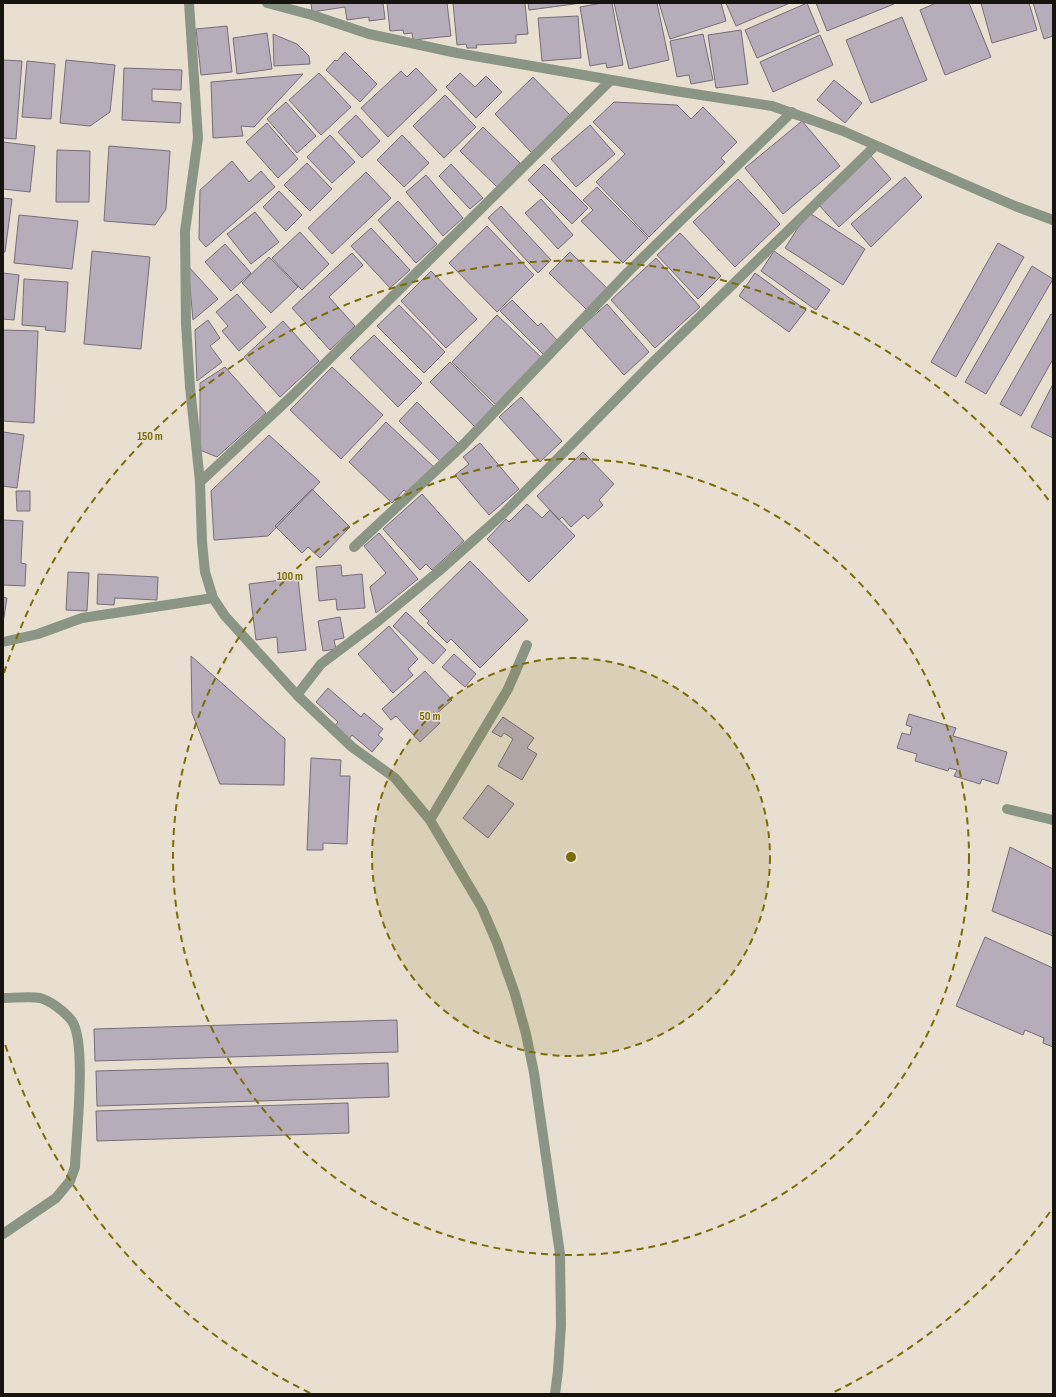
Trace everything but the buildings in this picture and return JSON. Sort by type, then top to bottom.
[{"type":"street","points":[[189,3],[198,138],[186,230],[186,324],[190,388],[200,482],[202,542],[205,572],[213,598],[225,616],[296,695],[352,747],[395,778],[430,820],[482,908],[498,944],[515,994],[529,1049],[539,1103],[560,1254],[561,1325],[555,1394]]},
{"type":"street","points":[[268,3],[312,15],[369,34],[457,53],[772,106],[843,131],[1000,200],[1053,220]]},
{"type":"street","points":[[200,482],[292,396],[611,80]]},
{"type":"street","points":[[354,547],[463,445],[628,272],[792,112]]},
{"type":"street","points":[[296,695],[321,664],[377,622],[439,571],[503,514],[650,365],[875,146]]},
{"type":"street","points":[[3,642],[38,634],[82,618],[213,598]]},
{"type":"street","points":[[430,820],[508,688],[527,645]]},
{"type":"street","points":[[1007,809],[1053,820]]},
{"type":"street","points":[[3,998],[40,998],[60,1009],[72,1022],[77,1035],[80,1073],[75,1167],[70,1181],[56,1198],[3,1234]]}]
